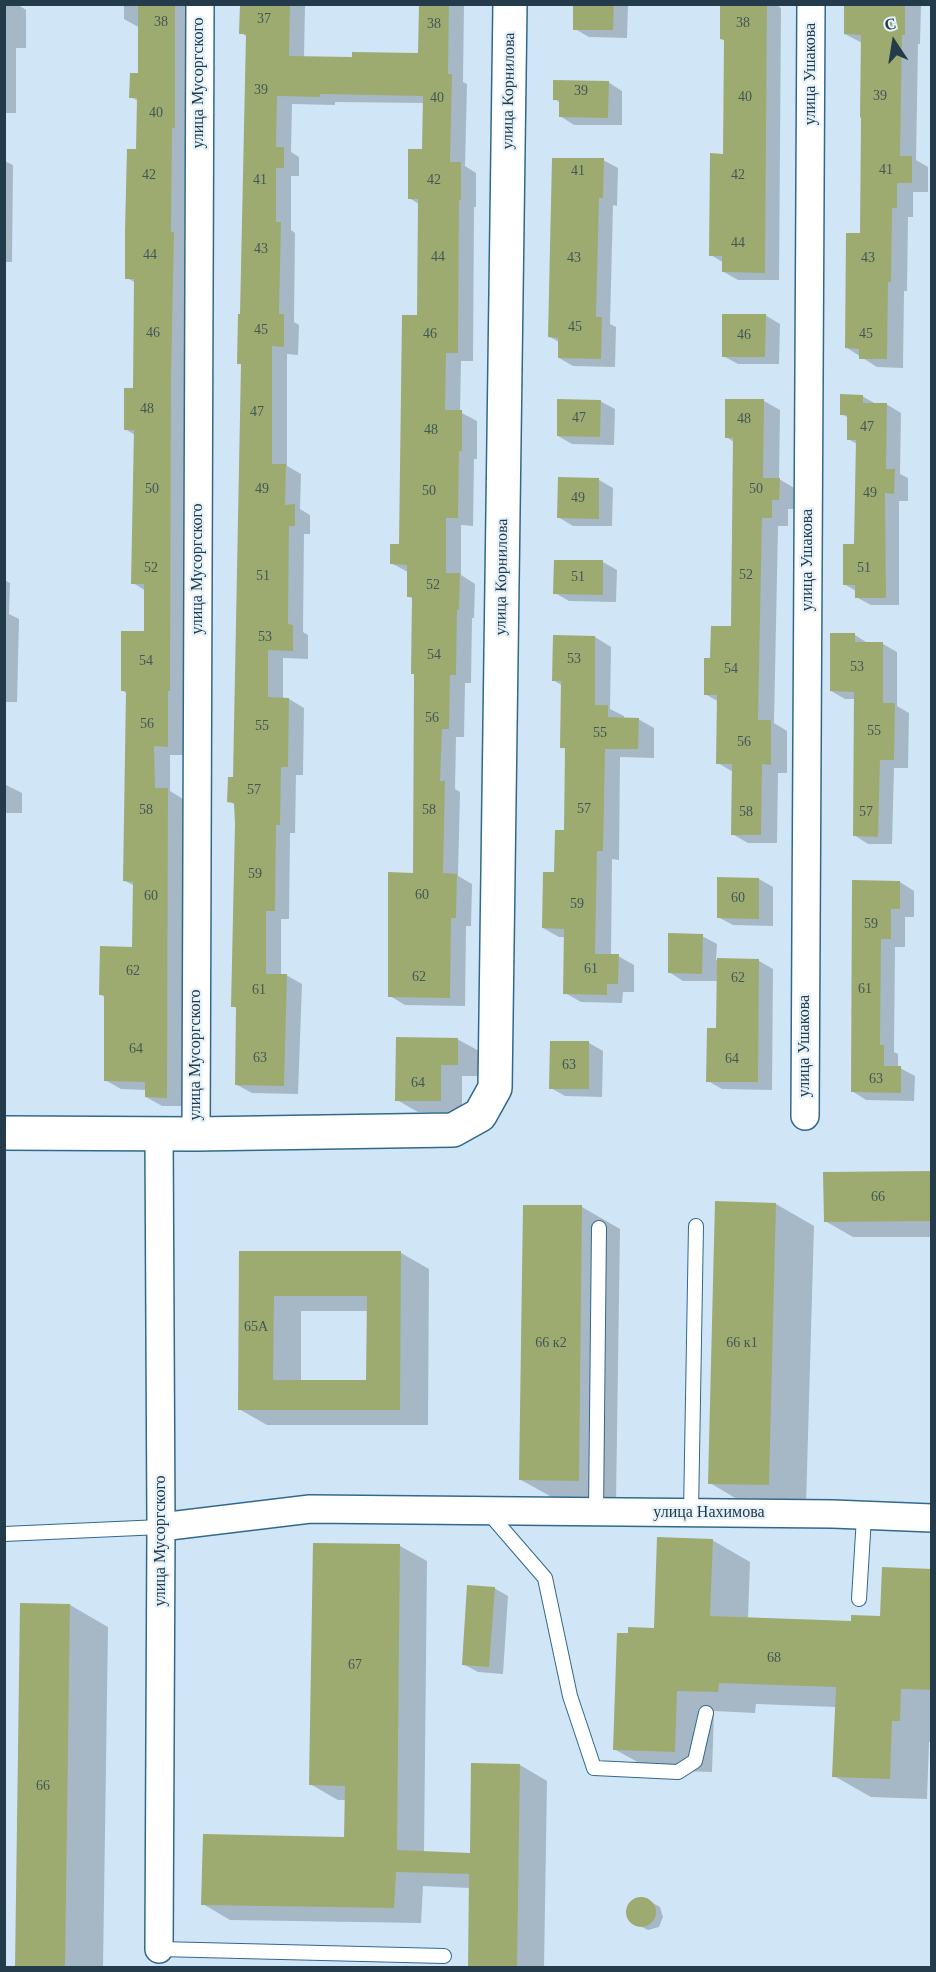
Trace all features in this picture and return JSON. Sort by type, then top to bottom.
[{"type":"street","name":"улица Мусоргского","points":[[196,1134],[200,4]]},
{"type":"street","name":"улица Корнилова","points":[[196,1134],[453,1130],[480,1115],[495,1088],[510,4]]},
{"type":"street","name":"улица Ушакова","points":[[805,1116],[811,4]]},
{"type":"street","points":[[4,1133],[196,1134]]},
{"type":"street","name":"улица Мусоргского","points":[[159,1133],[161,1527],[159,1949]]},
{"type":"street","name":"улица Нахимова","points":[[161,1527],[310,1509],[833,1514],[932,1518]]},
{"type":"lane","points":[[691,1513],[696,1226]]},
{"type":"lane","points":[[596,1512],[599,1228]]},
{"type":"lane","points":[[487,1511],[545,1578],[570,1696],[594,1768],[678,1772],[695,1761],[706,1713]]},
{"type":"lane","points":[[860,1599],[864,1517]]},
{"type":"lane","points":[[4,1534],[161,1527]]},
{"type":"lane","points":[[159,1949],[444,1956]]},
{"type":"building","points":[[138,4],[175,4],[175,128],[172,128],[171,232],[174,232],[170,691],[168,691],[168,747],[154,746],[155,788],[168,788],[167,1098],[145,1097],[145,1082],[104,1081],[104,995],[99,995],[100,946],[132,947],[133,882],[123,881],[126,691],[121,691],[121,631],[144,631],[144,584],[131,584],[134,430],[124,430],[124,388],[133,388],[134,279],[125,279],[125,231],[127,149],[136,149],[137,98],[129,98],[130,73],[138,73]]},
{"type":"building","points":[[240,4],[290,4],[289,56],[352,57],[352,52],[418,53],[419,4],[449,4],[448,74],[452,74],[450,162],[461,162],[458,353],[446,353],[445,410],[462,410],[458,518],[446,518],[446,573],[460,573],[459,610],[457,610],[456,675],[450,675],[449,729],[442,729],[440,781],[445,781],[443,873],[457,874],[456,918],[451,918],[450,998],[388,997],[388,872],[413,873],[412,597],[407,597],[407,565],[390,564],[390,544],[399,544],[402,315],[417,315],[418,199],[408,199],[408,149],[422,149],[423,96],[320,94],[320,97],[277,96],[276,147],[284,147],[284,168],[276,168],[276,222],[281,222],[279,314],[284,314],[284,347],[272,346],[272,464],[286,464],[285,505],[295,504],[295,526],[289,526],[288,624],[293,625],[293,651],[268,650],[268,697],[289,698],[288,767],[281,767],[280,825],[276,825],[275,911],[266,911],[266,974],[287,974],[284,1086],[235,1085],[236,1007],[231,1007],[235,824],[234,803],[227,802],[228,777],[233,777],[241,364],[237,364],[246,34],[239,34]]},
{"type":"building","points":[[573,4],[614,4],[613,30],[573,30]]},
{"type":"building","points":[[720,4],[767,4],[765,273],[722,272],[722,256],[709,256],[710,153],[723,154],[724,40],[720,39]]},
{"type":"building","points":[[844,4],[905,4],[905,35],[902,35],[900,156],[912,156],[912,183],[897,183],[897,208],[892,208],[887,359],[859,359],[859,349],[845,348],[846,233],[860,233],[861,35],[844,34]]},
{"type":"building","points":[[553,80],[609,81],[608,118],[559,117],[559,100],[553,100]]},
{"type":"building","points":[[552,158],[604,158],[603,198],[599,198],[596,317],[602,317],[601,359],[558,358],[558,338],[548,337]]},
{"type":"building","points":[[722,314],[766,314],[765,357],[722,357]]},
{"type":"building","points":[[840,394],[863,395],[863,403],[887,403],[886,469],[895,469],[894,494],[885,493],[886,598],[855,598],[855,585],[843,585],[843,544],[854,544],[856,440],[847,440],[847,415],[840,415]]},
{"type":"building","points":[[557,399],[601,400],[600,437],[557,436]]},
{"type":"building","points":[[725,399],[764,399],[763,478],[780,478],[779,500],[772,500],[772,518],[762,518],[758,720],[771,720],[771,765],[762,764],[761,835],[731,835],[732,764],[716,764],[717,695],[704,695],[704,658],[710,658],[711,626],[731,626],[733,438],[725,438]]},
{"type":"building","points":[[558,477],[599,478],[599,519],[557,518]]},
{"type":"building","points":[[554,560],[603,560],[603,595],[553,594]]},
{"type":"building","points":[[830,633],[855,633],[855,642],[883,642],[883,703],[895,703],[894,760],[880,760],[878,837],[853,836],[854,692],[830,691]]},
{"type":"building","points":[[553,635],[595,636],[595,705],[608,705],[608,717],[639,718],[638,749],[605,749],[603,851],[597,851],[595,954],[619,954],[618,984],[607,984],[607,995],[563,994],[564,929],[542,928],[543,872],[554,872],[555,830],[564,830],[565,748],[560,748],[561,681],[552,681]]},
{"type":"building","points":[[717,877],[759,878],[759,919],[717,918]]},
{"type":"building","points":[[852,880],[900,881],[900,909],[891,909],[891,939],[881,939],[880,1045],[884,1045],[884,1066],[901,1066],[901,1093],[851,1092]]},
{"type":"building","points":[[668,933],[703,934],[702,974],[668,973]]},
{"type":"building","points":[[717,958],[759,959],[758,1082],[706,1082],[707,1028],[716,1028]]},
{"type":"building","points":[[396,1037],[458,1038],[458,1065],[441,1065],[441,1101],[395,1101]]},
{"type":"building","points":[[550,1041],[589,1041],[589,1089],[549,1089]]},
{"type":"building","points":[[932,1171],[932,1221],[824,1222],[823,1172]]},
{"type":"building","points":[[715,1201],[776,1203],[769,1485],[708,1484]]},
{"type":"building","points":[[523,1205],[582,1205],[579,1481],[519,1480]]},
{"type":"building","points":[[239,1251],[401,1251],[400,1410],[238,1410]],"holes":[[[274,1296],[367,1296],[366,1380],[273,1380]]]},
{"type":"building","points":[[657,1537],[713,1539],[710,1616],[851,1621],[851,1615],[880,1616],[882,1567],[932,1569],[932,1690],[901,1689],[900,1721],[892,1721],[890,1779],[832,1777],[836,1687],[719,1683],[718,1692],[677,1691],[675,1752],[613,1750],[617,1633],[628,1633],[628,1627],[654,1628]]},
{"type":"building","points":[[313,1543],[400,1544],[397,1850],[470,1853],[471,1763],[520,1764],[517,1968],[468,1968],[469,1874],[396,1872],[394,1908],[201,1905],[203,1834],[344,1837],[345,1786],[309,1785]]},
{"type":"building","points":[[467,1585],[495,1587],[489,1667],[462,1665]]},
{"type":"building","points":[[20,1603],[70,1604],[65,1968],[15,1968]]},
{"type":"building","points":[[641,1897],[652,1901],[656,1912],[652,1923],[641,1927],[630,1923],[626,1912],[630,1901]]}]
